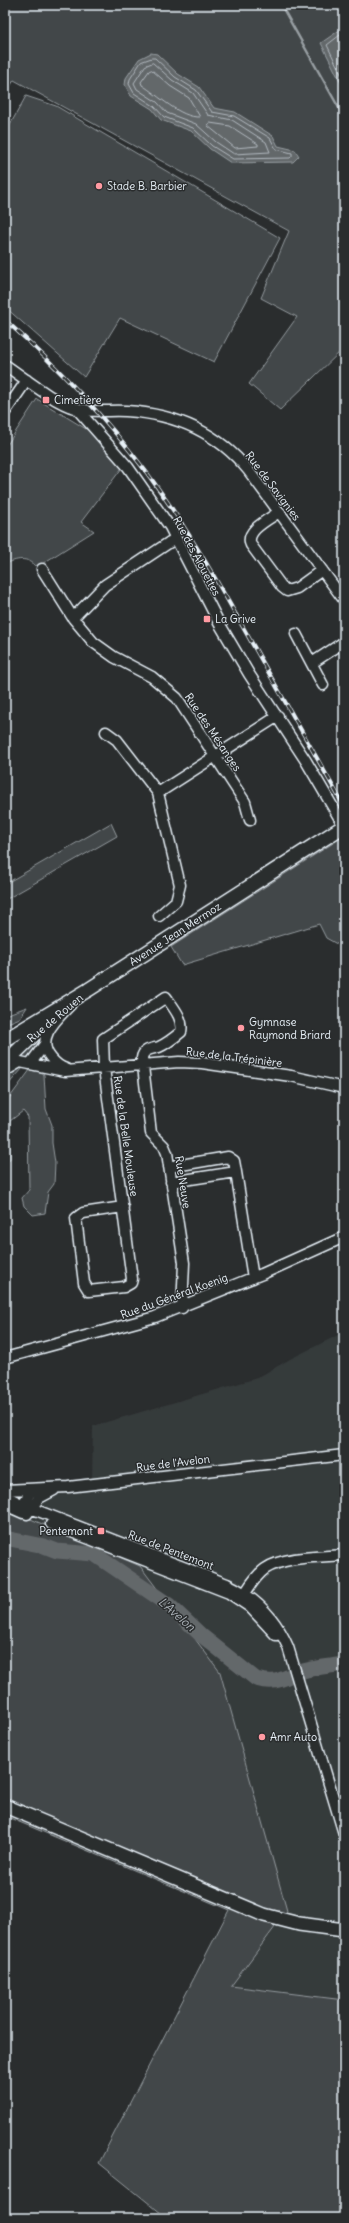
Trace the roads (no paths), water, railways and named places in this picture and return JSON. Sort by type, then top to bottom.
[{"type":"main road","name":"Avenue Jean Mermoz","points":[[5,1040],[88,990],[344,826]]},
{"type":"main road","name":"Rue de Rouen","points":[[5,1063],[41,1027],[88,990]]},
{"type":"main road","points":[[5,1806],[240,1905],[290,1922],[344,1930]]},
{"type":"street","name":"Rue de Savignies","points":[[5,365],[62,402],[77,409],[153,414],[196,427],[220,442],[235,455],[344,600]]},
{"type":"street","points":[[5,412],[27,380]]},
{"type":"street","name":"Rue des Alouettes","points":[[77,409],[134,474],[176,538],[219,623],[246,670],[278,716],[344,826]]},
{"type":"street","points":[[278,512],[251,533],[249,539],[251,545],[277,581],[284,589],[290,591],[322,570]]},
{"type":"street","points":[[74,618],[105,584],[176,538]]},
{"type":"street","name":"Rue des Mésanges","points":[[42,569],[87,636],[100,648],[149,675],[172,693],[185,708],[245,802],[250,820]]},
{"type":"street","points":[[296,634],[323,685]]},
{"type":"street","points":[[312,663],[344,642]]},
{"type":"street","points":[[158,793],[278,716]]},
{"type":"street","points":[[106,732],[116,740],[158,793],[180,885],[176,901],[159,916]]},
{"type":"street","name":"Rue de la Belle Mouleuse","points":[[123,1207],[83,1213],[76,1218],[84,1283],[88,1291],[124,1287],[132,1281],[123,1207],[104,1068],[104,1037],[166,997],[178,1014],[181,1032],[160,1047],[151,1048],[143,1053],[142,1065]]},
{"type":"street","points":[[30,1064],[45,1044],[50,1028],[74,1000]]},
{"type":"street","name":"Rue de la Trépinière","points":[[45,1044],[52,1060],[60,1066],[72,1070]]},
{"type":"street","name":"Rue de la Trépinière","points":[[5,1071],[18,1062],[60,1070],[202,1063],[291,1076],[344,1088]]},
{"type":"street","name":"Rue Neuve","points":[[142,1065],[151,1133],[166,1149],[169,1167],[184,1263],[182,1308]]},
{"type":"street","points":[[169,1167],[228,1157],[234,1161],[253,1278]]},
{"type":"street","points":[[171,1182],[236,1172]]},
{"type":"street","name":"Rue du Général Koenig","points":[[5,1358],[133,1324],[182,1308],[344,1237]]},
{"type":"street","name":"Rue de l'Avelon","points":[[5,1490],[68,1487],[344,1455]]},
{"type":"street","points":[[27,1510],[43,1495],[68,1487]]},
{"type":"street","points":[[27,1510],[28,1495],[36,1489]]},
{"type":"street","name":"Rue de Pentemont","points":[[5,1496],[27,1510]]},
{"type":"street","name":"Rue de Pentemont","points":[[5,1505],[27,1510],[243,1597],[277,1637],[293,1666],[344,1834]]},
{"type":"street","points":[[243,1597],[262,1572],[278,1563],[344,1555]]},
{"type":"water","points":[[344,27],[344,89],[321,43]]},
{"type":"water","points":[[151,53],[157,54],[178,74],[199,87],[214,108],[235,112],[273,136],[278,146],[295,150],[299,156],[293,162],[231,163],[210,149],[191,131],[161,120],[152,109],[131,96],[125,85],[126,78],[139,59]]},
{"type":"waterway","points":[[281,5],[344,117]]},
{"type":"waterway","name":"L'Avelon","points":[[5,1538],[44,1546],[57,1551],[94,1554],[169,1605],[201,1635],[256,1679],[264,1681],[277,1681],[307,1670],[344,1664]]},
{"type":"railway","points":[[5,320],[43,355],[80,393],[131,452],[162,493],[216,579],[344,806]]},
{"type":"place","name":"Stade B. Barbier","points":[[99,186]]},
{"type":"place","name":"Cimetière","points":[[46,400]]},
{"type":"place","name":"La Grive","points":[[207,619]]},
{"type":"place","name":"Gymnase Raymond Briard","points":[[241,1028]]},
{"type":"place","name":"Pentemont","points":[[101,1531]]},
{"type":"place","name":"Amr Auto","points":[[262,1737]]}]
